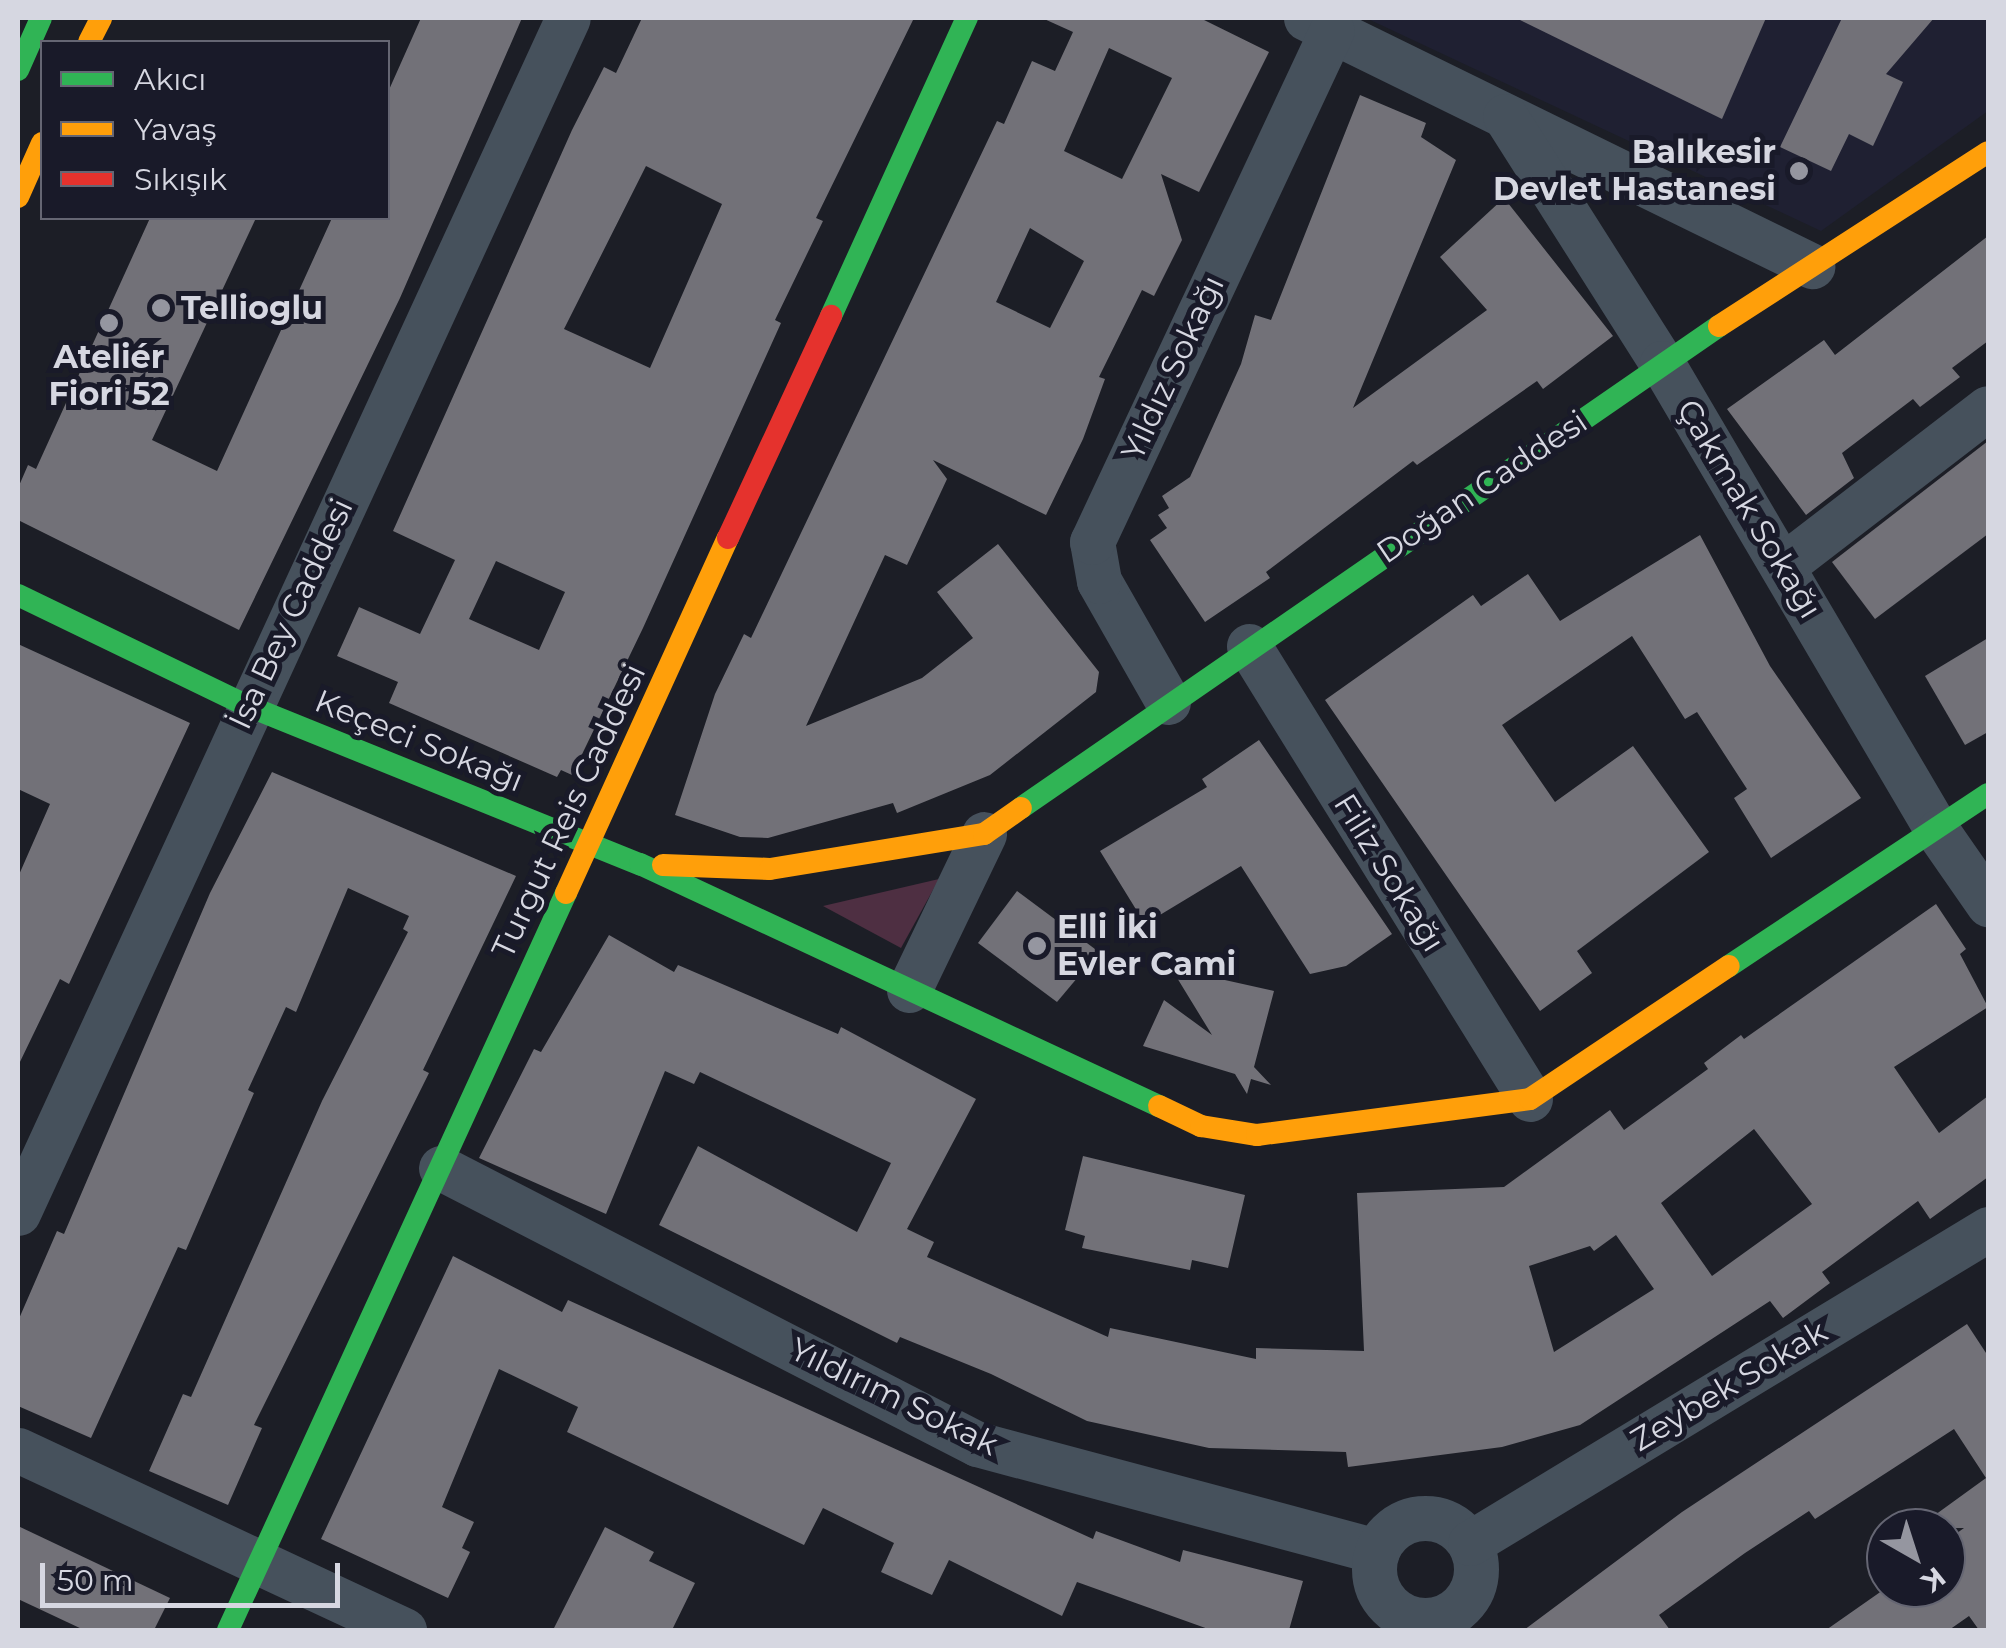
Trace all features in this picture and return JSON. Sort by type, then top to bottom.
[{"type":"main road","points":[[18,70],[42,18]]},
{"type":"main road","name":"Turgut Reis Caddesi","points":[[228,1630],[967,18]]},
{"type":"main road","points":[[18,197],[40,148]]},
{"type":"main road","name":"Doğan Caddesi","points":[[640,864],[770,869],[984,834],[1168,702],[1662,363],[1988,152]]},
{"type":"main road","name":"Keçeci Sokağı","points":[[18,595],[248,706],[640,864],[1201,1126],[1257,1135],[1530,1099]]},
{"type":"main road","points":[[1530,1099],[1938,832],[1988,794]]},
{"type":"street","name":"İsa Bey Caddesi","points":[[18,1213],[248,706],[568,18]]},
{"type":"street","points":[[1318,24],[1812,266]]},
{"type":"street","name":"Yıldız Sokağı","points":[[1168,702],[1100,581],[1092,542],[1318,24]]},
{"type":"street","name":"Çakmak Sokağı","points":[[1506,116],[1784,564],[1938,832],[1988,904]]},
{"type":"street","points":[[1784,564],[1988,408]]},
{"type":"street","name":"Filiz Sokağı","points":[[1249,646],[1530,1099]]},
{"type":"street","name":"Doğan Caddesi","points":[[908,990],[984,834]]},
{"type":"street","name":"Yıldırım Sokak","points":[[441,1168],[977,1444],[1377,1551]]},
{"type":"street","name":"Zeybek Sokak","points":[[1470,1543],[1988,1229]]},
{"type":"street","points":[[18,1450],[260,1559],[404,1630]]},
{"type":"street","points":[[1415,1518],[1446,1522],[1470,1543],[1477,1574],[1464,1603],[1431,1624],[1384,1602],[1373,1568],[1386,1535],[1415,1518]]},
{"type":"shaded area","name":"Balıkesir Devlet Hastanesi","points":[[1366,18],[1988,18],[1988,111],[1821,231]]},
{"type":"shaded area","points":[[939,879],[901,948],[823,906]]},
{"type":"building","points":[[421,18],[522,18],[400,298],[239,630],[18,520],[18,488],[28,465],[36,469],[149,220],[255,220],[152,440],[217,471],[331,220],[390,220],[390,88]]},
{"type":"building","points":[[642,18],[914,18],[816,218],[823,221],[775,320],[781,323],[643,628],[572,775],[561,770],[557,777],[389,703],[398,682],[337,656],[359,607],[420,634],[455,560],[393,531],[572,130],[604,67],[616,73]],"holes":[[[646,166],[722,204],[650,368],[564,329]],[[496,561],[565,592],[539,650],[469,619]]]},
{"type":"building","points":[[1042,18],[1200,18],[1269,52],[1199,192],[1161,174],[1182,240],[1154,296],[1142,290],[1099,377],[1105,379],[1083,439],[1046,515],[933,460],[947,479],[907,565],[885,555],[806,726],[922,678],[973,638],[937,592],[998,544],[1099,672],[1096,692],[990,775],[897,813],[893,803],[768,838],[740,837],[675,815],[715,694],[744,634],[751,638],[997,121],[1004,124],[1032,61],[1055,71],[1073,32]],"holes":[[[1109,48],[1172,78],[1122,179],[1064,151]],[[1030,228],[1084,261],[1050,328],[996,302]]]},
{"type":"building","points":[[1516,18],[1766,18],[1722,119]]},
{"type":"building","points":[[1842,18],[1934,18],[1886,74],[1903,82],[1873,146],[1849,134],[1831,171],[1780,147]]},
{"type":"building","points":[[1360,95],[1426,123],[1421,137],[1456,160],[1353,408],[1487,310],[1440,257],[1504,198],[1613,336],[1543,389],[1537,381],[1417,465],[1413,461],[1266,572],[1270,578],[1205,622],[1150,540],[1167,528],[1158,515],[1169,508],[1162,496],[1190,477],[1241,364],[1255,315],[1271,320]]},
{"type":"building","points":[[1988,236],[1988,341],[1952,368],[1960,377],[1920,407],[1913,399],[1842,453],[1854,478],[1806,515],[1727,409],[1824,340],[1835,355]]},
{"type":"building","points":[[1988,441],[1988,534],[1875,619],[1832,562]]},
{"type":"building","points":[[1700,535],[1770,666],[1861,798],[1771,858],[1734,798],[1747,789],[1697,712],[1685,719],[1632,636],[1502,725],[1555,802],[1633,746],[1709,852],[1577,951],[1592,973],[1540,1011],[1325,700],[1473,595],[1481,606],[1528,574],[1560,621]]},
{"type":"building","points":[[1988,638],[1988,732],[1965,745],[1925,676]]},
{"type":"building","points":[[18,644],[190,723],[69,984],[60,979],[18,1066],[18,877],[50,804],[18,789]]},
{"type":"building","points":[[1259,740],[1392,934],[1346,966],[1310,974],[1241,866],[1145,924],[1100,851],[1207,787],[1202,779]]},
{"type":"building","points":[[272,772],[516,876],[423,1070],[429,1073],[254,1425],[262,1428],[228,1505],[149,1471],[183,1394],[191,1397],[322,1101],[408,932],[403,929],[409,916],[348,888],[296,1012],[286,1007],[248,1090],[254,1093],[186,1250],[178,1247],[91,1438],[18,1406],[18,1321],[57,1231],[64,1234],[210,893]]},
{"type":"building","name":"Elli İki Evler Cami","points":[[1017,891],[1099,952],[1057,1002],[978,943]]},
{"type":"building","points":[[1936,904],[1966,949],[1960,954],[1988,1007],[1894,1067],[1939,1133],[1988,1096],[1988,1177],[1930,1219],[1918,1201],[1822,1272],[1830,1283],[1783,1318],[1770,1301],[1580,1425],[1502,1447],[1348,1467],[1346,1452],[1209,1448],[1087,1421],[991,1374],[900,1337],[897,1343],[659,1225],[698,1146],[857,1232],[891,1163],[700,1072],[694,1084],[665,1071],[606,1214],[479,1158],[534,1049],[541,1052],[609,935],[674,972],[678,965],[838,1034],[841,1027],[976,1099],[907,1229],[934,1242],[927,1257],[1108,1337],[1110,1328],[1256,1359],[1256,1348],[1364,1351],[1357,1193],[1504,1187],[1610,1110],[1624,1130],[1708,1069],[1704,1063],[1741,1035],[1744,1039]],"holes":[[[1754,1129],[1812,1204],[1712,1276],[1661,1203]],[[1616,1235],[1654,1289],[1554,1352],[1529,1266],[1590,1246],[1594,1251]]]},
{"type":"building","points":[[1171,968],[1274,991],[1254,1067],[1271,1085],[1251,1079],[1247,1094],[1235,1074],[1143,1046],[1164,1000],[1212,1035]]},
{"type":"building","points":[[1083,1156],[1245,1195],[1228,1268],[1192,1260],[1190,1270],[1082,1248],[1085,1236],[1065,1230]]},
{"type":"building","points":[[453,1256],[562,1312],[568,1300],[1093,1539],[1096,1531],[1180,1562],[1183,1550],[1303,1581],[1289,1630],[1211,1630],[1077,1582],[1062,1616],[949,1560],[932,1595],[881,1572],[894,1543],[823,1508],[804,1545],[567,1432],[578,1407],[499,1369],[442,1507],[474,1522],[462,1548],[470,1552],[448,1598],[321,1539]]},
{"type":"building","points":[[1967,1324],[1988,1356],[1988,1630],[1979,1630],[1969,1616],[1949,1630],[1826,1630],[1866,1602],[1866,1608],[1966,1608],[1966,1508],[1945,1508],[1986,1478],[1954,1429],[1815,1519],[1809,1511],[1745,1553],[1659,1615],[1670,1630],[1524,1630],[1682,1512]]},
{"type":"building","points":[[18,1526],[170,1598],[154,1630],[84,1630],[18,1599]]},
{"type":"building","points":[[605,1527],[654,1552],[649,1561],[695,1583],[672,1630],[553,1630]]},
{"type":"traffic: fast","points":[[18,70],[41,18]]},
{"type":"traffic: fast","points":[[831,316],[967,18]]},
{"type":"traffic: fast","points":[[1021,808],[1719,326]]},
{"type":"traffic: fast","points":[[18,595],[248,706],[640,864],[1159,1106]]},
{"type":"traffic: fast","points":[[1729,966],[1988,794]]},
{"type":"traffic: fast","points":[[228,1630],[566,893]]},
{"type":"traffic: slow","points":[[90,40],[101,18]]},
{"type":"traffic: slow","points":[[18,197],[40,148]]},
{"type":"traffic: slow","points":[[1719,326],[1988,152]]},
{"type":"traffic: slow","points":[[566,893],[728,538]]},
{"type":"traffic: slow","points":[[663,865],[770,869],[984,834],[1021,808]]},
{"type":"traffic: slow","points":[[1159,1106],[1201,1126],[1257,1135],[1530,1099],[1729,966]]},
{"type":"traffic: jam","points":[[728,538],[831,316]]},
{"type":"place","name":"Balıkesir Devlet Hastanesi","points":[[1799,171]]},
{"type":"place","name":"Tellioglu","points":[[161,308]]},
{"type":"place","name":"Ateliér Fiori 52","points":[[109,323]]},
{"type":"place","name":"Elli İki Evler Cami","points":[[1037,946]]}]
